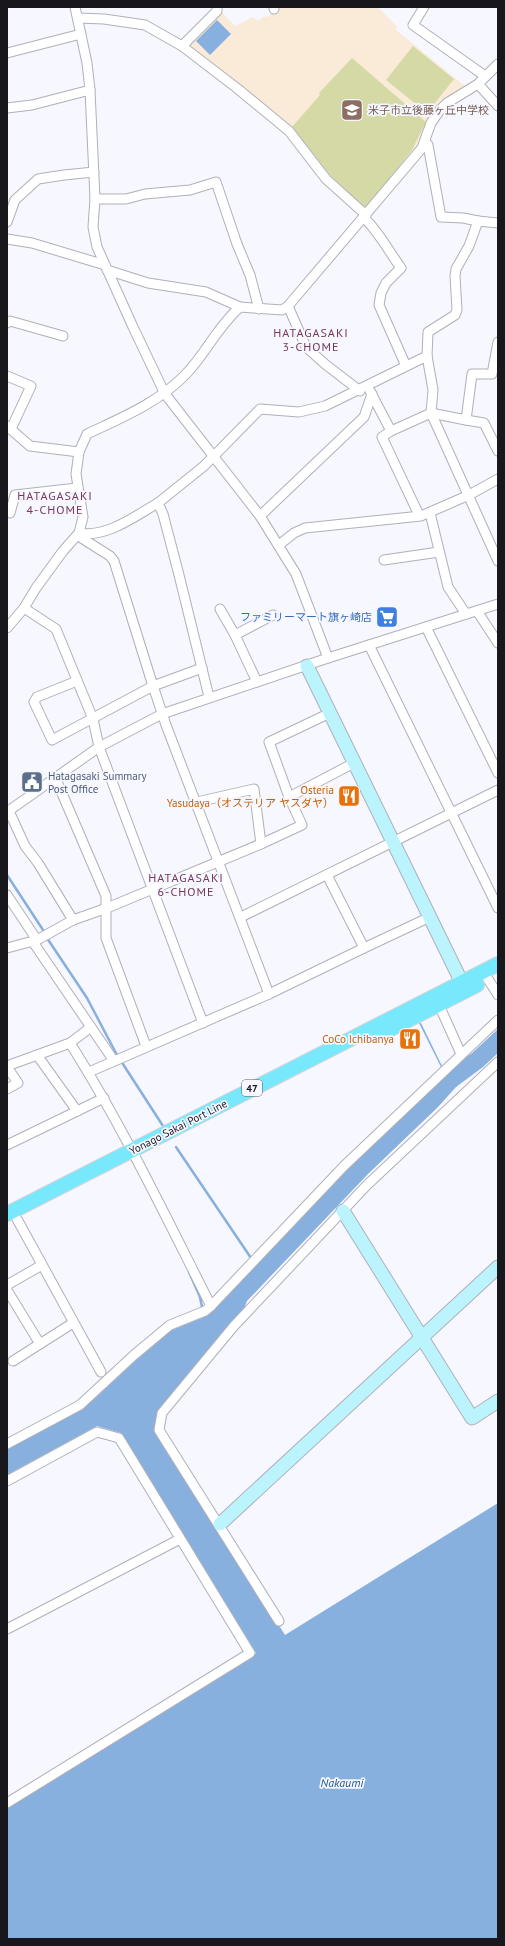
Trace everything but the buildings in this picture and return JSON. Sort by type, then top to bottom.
[{"type":"main road","name":"Yonago Sakai Port Line","points":[[135,1154],[439,1005],[464,986],[498,964]]},
{"type":"main road","name":"Yonago Sakai Port Line","points":[[10,1219],[464,986],[493,976]]},
{"type":"street","points":[[75,7],[90,90],[94,172],[93,227],[97,247],[133,327],[166,394],[260,516],[296,574],[328,658]]},
{"type":"street","points":[[182,46],[217,11],[217,7]]},
{"type":"street","points":[[424,7],[413,25],[486,76]]},
{"type":"street","points":[[78,18],[104,19],[144,25],[182,46],[290,131],[326,179],[374,226],[379,237],[401,268],[386,283],[381,293],[380,305],[406,366]]},
{"type":"street","points":[[7,53],[81,34]]},
{"type":"street","points":[[7,238],[32,243],[148,282],[206,292],[240,307],[282,310],[288,306],[422,148],[431,123],[440,110],[447,103],[478,84],[498,64]]},
{"type":"street","points":[[478,84],[498,106]]},
{"type":"street","points":[[7,108],[32,105],[90,90]]},
{"type":"street","points":[[425,142],[428,145],[441,217],[463,218],[498,224]]},
{"type":"street","points":[[7,222],[15,200],[38,180],[64,174],[94,172]]},
{"type":"street","points":[[94,198],[126,199],[145,194],[190,190],[216,182],[237,244],[250,275],[259,309]]},
{"type":"street","points":[[478,221],[469,246],[456,269],[457,310],[455,315],[428,332],[427,356],[433,390],[432,414],[498,561]]},
{"type":"street","points":[[288,306],[306,347],[325,364],[366,391],[391,431]]},
{"type":"street","points":[[7,628],[24,608],[36,588],[79,532],[83,517],[77,488],[76,474],[79,452],[87,434],[136,412],[166,394],[187,373],[230,316],[240,307]]},
{"type":"street","points":[[7,323],[10,321],[63,336]]},
{"type":"street","points":[[466,420],[472,374],[492,374],[498,342]]},
{"type":"street","points":[[79,532],[86,534],[101,532],[119,526],[158,503],[214,456],[260,409],[284,412],[309,410],[326,406],[366,391],[406,366],[427,356]]},
{"type":"street","points":[[7,376],[30,386],[9,428],[30,446],[79,452]]},
{"type":"street","points":[[260,516],[364,417],[366,391]]},
{"type":"street","points":[[418,515],[382,437],[408,422],[436,414],[484,423],[498,451]]},
{"type":"street","points":[[279,545],[294,533],[305,528],[430,513],[497,481]]},
{"type":"street","points":[[10,513],[15,495],[77,488]]},
{"type":"street","points":[[158,503],[177,568],[209,697]]},
{"type":"street","points":[[430,513],[448,587],[466,614]]},
{"type":"street","points":[[79,532],[80,537],[110,556],[114,561],[162,714],[241,917],[269,994]]},
{"type":"street","points":[[384,560],[439,552]]},
{"type":"street","points":[[73,920],[38,863],[25,846],[8,811],[54,777],[99,747],[162,714],[328,658],[498,604]]},
{"type":"street","points":[[24,608],[56,629],[93,719],[99,747],[203,1023]]},
{"type":"street","points":[[220,609],[235,635],[257,682]]},
{"type":"street","points":[[476,611],[498,643]]},
{"type":"street","points":[[235,635],[273,615]]},
{"type":"street","points":[[426,627],[498,773]]},
{"type":"street","points":[[369,645],[498,908]]},
{"type":"street","points":[[307,666],[464,986]]},
{"type":"street","points":[[77,681],[37,697],[34,702],[52,740],[153,686],[202,668]]},
{"type":"street","points":[[7,948],[35,941],[73,920],[153,889],[261,844],[302,825],[289,797],[269,742],[330,713]]},
{"type":"street","points":[[289,797],[354,763]]},
{"type":"street","points":[[54,777],[106,896],[106,938],[146,1046]]},
{"type":"street","points":[[197,802],[254,789],[261,844]]},
{"type":"street","points":[[241,917],[498,790]]},
{"type":"street","points":[[327,875],[364,948]]},
{"type":"street","points":[[7,895],[35,941],[114,1061]]},
{"type":"street","points":[[88,1072],[269,994],[430,917]]},
{"type":"street","points":[[493,976],[498,995]]},
{"type":"street","points":[[439,1005],[461,1054]]},
{"type":"street","points":[[7,1444],[80,1405],[134,1355],[170,1325],[205,1311],[211,1306],[344,1166],[498,1020]]},
{"type":"street","points":[[7,1089],[18,1083],[7,1066],[70,1043],[91,1027]]},
{"type":"street","points":[[70,1043],[104,1098],[135,1154],[211,1306]]},
{"type":"street","points":[[37,1055],[77,1111]]},
{"type":"street","points":[[279,1621],[220,1524],[159,1430],[162,1413],[234,1326],[367,1185],[498,1062]]},
{"type":"street","points":[[7,1145],[104,1098]]},
{"type":"street","points":[[343,1211],[472,1418],[498,1401]]},
{"type":"street","points":[[10,1219],[42,1265],[101,1372]]},
{"type":"street","points":[[7,1285],[42,1265]]},
{"type":"street","points":[[220,1524],[498,1267]]},
{"type":"street","points":[[7,1290],[40,1344]]},
{"type":"street","points":[[13,1361],[73,1323]]},
{"type":"street","points":[[7,1481],[97,1432],[119,1438],[250,1653],[7,1803]]},
{"type":"street","points":[[7,1629],[180,1539]]},
{"type":"shaded area","name":"米子市立後藤ヶ丘中学校","points":[[272,7],[378,7],[397,27],[396,30],[466,87],[441,103],[421,143],[369,208],[363,209],[328,176],[294,133],[186,46],[221,11],[235,26],[253,17],[258,21],[263,17],[270,16]]},
{"type":"green space","points":[[413,46],[454,79],[427,113],[386,80]]},
{"type":"green space","points":[[352,58],[426,122],[412,150],[368,206],[363,206],[330,175],[292,127],[320,95],[319,93]]},
{"type":"water","points":[[217,20],[231,34],[210,55],[196,41]]},
{"type":"water","points":[[419,1023],[421,1023],[443,1068],[442,1069]]},
{"type":"water","name":"Nakaumi","points":[[498,1029],[498,1053],[483,1067],[456,1087],[438,1107],[368,1174],[247,1301],[242,1314],[157,1412],[156,1430],[285,1635],[498,1503],[498,1939],[7,1939],[7,1808],[256,1653],[121,1433],[97,1426],[7,1475],[7,1448],[92,1401],[169,1332],[167,1330],[170,1328],[172,1330],[204,1317],[203,1314],[206,1313],[207,1315],[344,1171],[464,1058],[471,1054]]},
{"type":"waterway","points":[[7,875],[45,933]]},
{"type":"waterway","points":[[47,938],[87,998],[118,1057]]},
{"type":"waterway","points":[[121,1061],[163,1126]]},
{"type":"waterway","points":[[176,1147],[251,1258]]},
{"type":"waterway","points":[[189,1272],[200,1297],[202,1307]]},
{"type":"place","name":"米子市立後藤ヶ丘中学校","points":[[352,110]]},
{"type":"place","name":"ファミリーマート旗ヶ崎店","points":[[387,617]]},
{"type":"place","name":"Hatagasaki Summary Post Office","points":[[32,782]]},
{"type":"place","name":"Osteria Yasudaya（オステリア ヤスダヤ）","points":[[349,796]]},
{"type":"place","name":"CoCo Ichibanya","points":[[410,1039]]},
{"type":"district","name":"HATAGASAKI 3-CHOME","points":[[311,340]]},
{"type":"district","name":"HATAGASAKI 4-CHOME","points":[[55,503]]},
{"type":"district","name":"HATAGASAKI 6-CHOME","points":[[186,885]]}]
